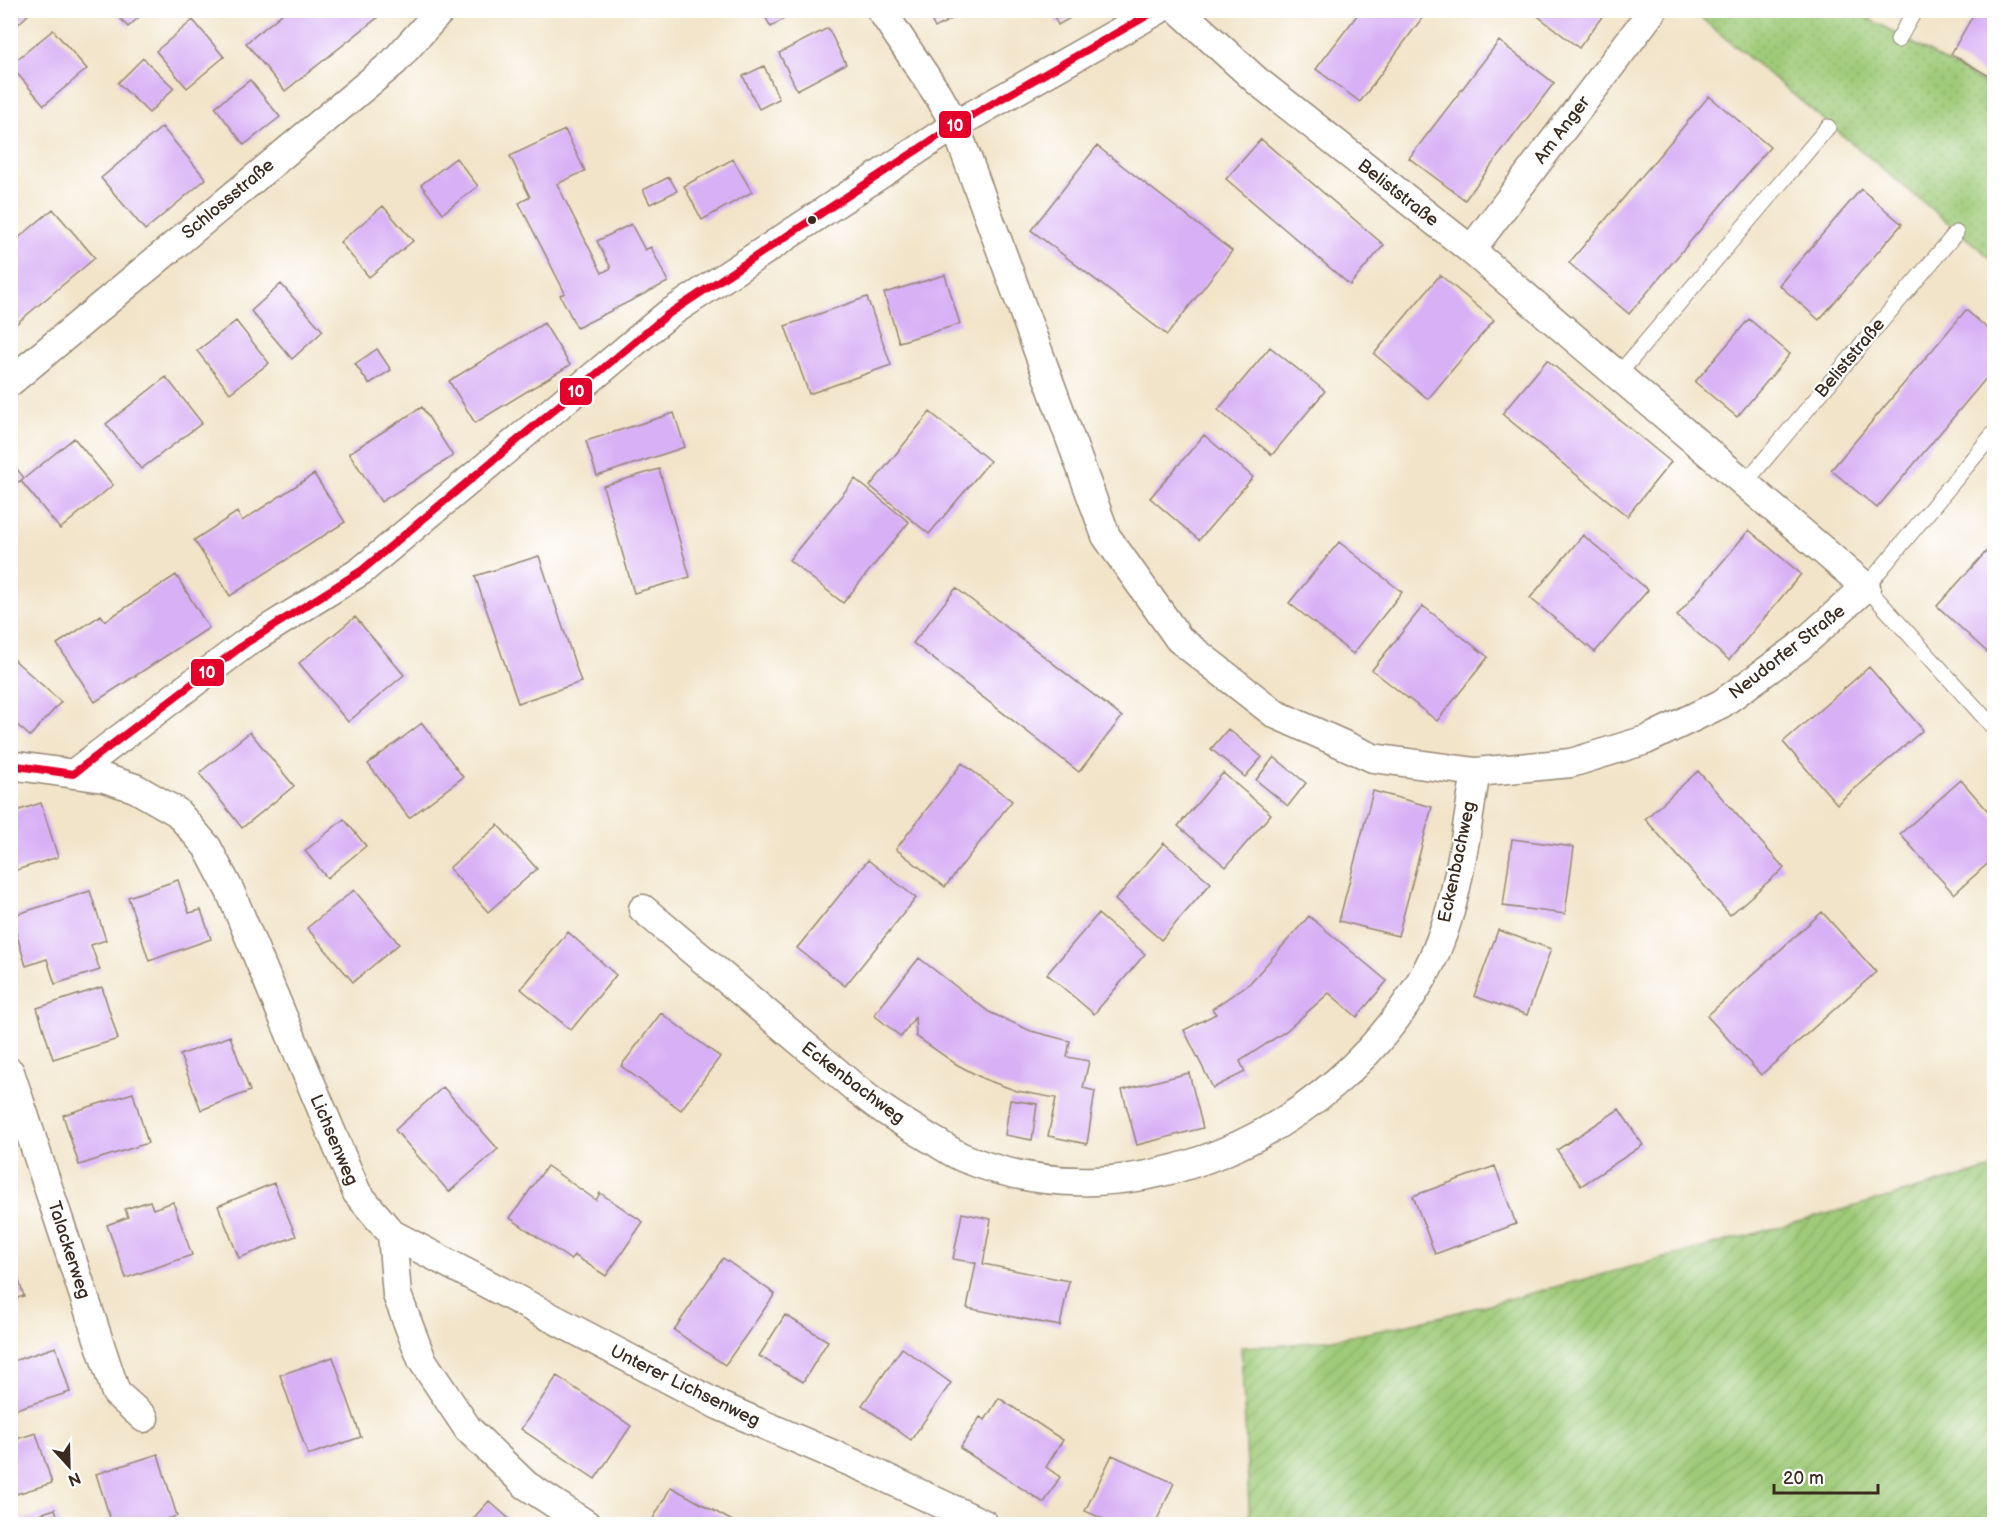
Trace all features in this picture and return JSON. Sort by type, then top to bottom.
[{"type":"street","name":"Schlossstraße","points":[[10,382],[394,62],[441,10]]},
{"type":"street","name":"Neudorfer Straße","points":[[881,10],[940,98],[955,125],[1106,536],[1179,639],[1275,714],[1373,758],[1476,772],[1571,763],[1656,735],[1732,697],[1798,648],[1866,587]]},
{"type":"street","points":[[73,774],[246,643],[361,571],[668,315],[955,125],[1158,10]]},
{"type":"street","name":"Beliststraße","points":[[1179,10],[1256,80],[1471,250],[1866,587]]},
{"type":"street","name":"Am Anger","points":[[1471,250],[1653,10]]},
{"type":"street","name":"Lichsenweg","points":[[10,765],[104,778],[135,788],[177,812],[207,847],[230,891],[357,1193],[392,1234]]},
{"type":"street","name":"Eckenbachweg","points":[[644,909],[879,1107],[963,1158],[1025,1177],[1093,1181],[1156,1175],[1222,1154],[1285,1121],[1343,1078],[1387,1031],[1423,978],[1447,921],[1476,772]]},
{"type":"street","name":"Talackerweg","points":[[10,1072],[116,1393],[144,1418]]},
{"type":"street","points":[[392,1234],[397,1295],[422,1360],[462,1419],[526,1485],[586,1524]]},
{"type":"street","name":"Unterer Lichsenweg","points":[[392,1234],[720,1406],[867,1469],[984,1524]]},
{"type":"lane","points":[[1898,40],[1916,10]]},
{"type":"lane","points":[[1618,375],[1828,128]]},
{"type":"lane","name":"Beliststraße","points":[[1745,483],[1956,232]]},
{"type":"lane","name":"Neudorfer Straße","points":[[1866,587],[1995,433]]},
{"type":"lane","points":[[1866,587],[1995,728]]},
{"type":"green space","points":[[1707,11],[1856,11],[1994,89],[1994,261],[1701,18]]},
{"type":"green space","points":[[1994,1168],[1994,1524],[1250,1524],[1241,1347],[1317,1341],[1432,1319]]},
{"type":"building","points":[[10,10],[33,10],[10,32]]},
{"type":"building","points":[[113,10],[147,10],[128,27]]},
{"type":"building","points":[[287,10],[371,10],[377,18],[285,91],[246,43]]},
{"type":"building","points":[[761,10],[798,10],[771,27]]},
{"type":"building","points":[[926,10],[968,10],[935,28]]},
{"type":"building","points":[[1051,10],[1084,10],[1058,25]]},
{"type":"building","points":[[1361,10],[1428,10],[1360,102],[1316,69]]},
{"type":"building","points":[[1530,10],[1607,10],[1579,48]]},
{"type":"building","points":[[1976,10],[1994,10],[1994,79],[1951,54]]},
{"type":"building","points":[[193,20],[224,57],[187,88],[156,51]]},
{"type":"building","points":[[828,28],[846,64],[797,90],[779,53]]},
{"type":"building","points":[[53,30],[87,69],[44,105],[10,65]]},
{"type":"building","points":[[1499,41],[1554,83],[1465,200],[1409,158]]},
{"type":"building","points":[[143,58],[174,88],[149,113],[118,83]]},
{"type":"building","points":[[764,66],[779,99],[759,109],[743,76]]},
{"type":"building","points":[[250,80],[280,117],[244,145],[215,107]]},
{"type":"building","points":[[1709,96],[1770,147],[1629,314],[1569,263]]},
{"type":"building","points":[[162,127],[206,179],[145,230],[101,178]]},
{"type":"building","points":[[565,130],[585,171],[557,184],[602,273],[611,268],[597,241],[631,224],[645,250],[651,247],[668,282],[577,328],[560,295],[565,293],[519,203],[530,197],[510,156]]},
{"type":"building","points":[[1261,139],[1384,245],[1350,285],[1226,179]]},
{"type":"building","points":[[1097,146],[1232,251],[1167,335],[1031,230]]},
{"type":"building","points":[[456,158],[478,186],[443,213],[421,185]]},
{"type":"building","points":[[733,159],[752,192],[702,220],[684,186]]},
{"type":"building","points":[[669,177],[677,191],[650,204],[643,190]]},
{"type":"building","points":[[1861,189],[1902,224],[1819,320],[1779,285]]},
{"type":"building","points":[[383,206],[413,241],[369,277],[340,242]]},
{"type":"building","points":[[53,209],[95,258],[10,329],[10,245]]},
{"type":"building","points":[[945,275],[960,324],[899,342],[884,293]]},
{"type":"building","points":[[1440,275],[1494,320],[1428,399],[1374,354]]},
{"type":"building","points":[[281,284],[323,331],[292,359],[251,311]]},
{"type":"building","points":[[867,297],[891,365],[809,394],[785,326]]},
{"type":"building","points":[[1966,310],[1994,334],[1994,369],[1877,508],[1831,470]]},
{"type":"building","points":[[1749,319],[1790,354],[1737,417],[1695,382]]},
{"type":"building","points":[[236,321],[269,363],[230,393],[197,351]]},
{"type":"building","points":[[544,323],[570,365],[475,423],[449,381]]},
{"type":"building","points":[[1270,347],[1325,391],[1272,455],[1218,410]]},
{"type":"building","points":[[377,349],[391,370],[369,384],[355,364]]},
{"type":"building","points":[[1547,360],[1671,462],[1627,516],[1502,414]]},
{"type":"building","points":[[166,377],[202,423],[141,469],[106,424]]},
{"type":"building","points":[[422,407],[453,456],[381,502],[349,453]]},
{"type":"building","points":[[930,412],[990,461],[929,534],[870,486]]},
{"type":"building","points":[[674,413],[685,447],[597,476],[586,441]]},
{"type":"building","points":[[1204,435],[1253,477],[1199,540],[1150,498]]},
{"type":"building","points":[[74,438],[113,485],[60,529],[21,481]]},
{"type":"building","points":[[10,460],[24,478],[10,488]]},
{"type":"building","points":[[659,469],[690,577],[634,593],[603,486]]},
{"type":"building","points":[[314,474],[345,522],[230,596],[194,540],[237,512],[242,521]]},
{"type":"building","points":[[855,479],[909,522],[843,603],[789,560]]},
{"type":"building","points":[[1749,530],[1801,574],[1729,660],[1677,616]]},
{"type":"building","points":[[1583,535],[1648,590],[1595,652],[1530,598]]},
{"type":"building","points":[[1339,542],[1402,592],[1353,654],[1289,603]]},
{"type":"building","points":[[1994,543],[1994,646],[1988,653],[1937,606]]},
{"type":"building","points":[[539,556],[581,682],[518,703],[475,576]]},
{"type":"building","points":[[176,575],[209,628],[95,702],[57,644],[101,615],[105,621]]},
{"type":"building","points":[[956,588],[1122,717],[1079,772],[913,643]]},
{"type":"building","points":[[1423,606],[1488,657],[1437,721],[1372,670]]},
{"type":"building","points":[[355,617],[404,675],[348,722],[299,663]]},
{"type":"building","points":[[10,656],[61,702],[30,736],[10,719]]},
{"type":"building","points":[[1869,667],[1923,730],[1837,804],[1783,742]]},
{"type":"building","points":[[422,723],[463,777],[409,818],[368,764]]},
{"type":"building","points":[[1228,729],[1262,757],[1245,777],[1211,749]]},
{"type":"building","points":[[250,732],[294,786],[242,828],[199,773]]},
{"type":"building","points":[[1274,757],[1306,783],[1288,806],[1256,780]]},
{"type":"building","points":[[962,763],[1012,801],[945,887],[896,849]]},
{"type":"building","points":[[1698,771],[1784,868],[1730,915],[1645,819]]},
{"type":"building","points":[[1223,773],[1271,814],[1226,867],[1178,826]]},
{"type":"building","points":[[1961,780],[1994,818],[1994,858],[1954,894],[1900,834]]},
{"type":"building","points":[[1373,791],[1432,807],[1398,936],[1339,921]]},
{"type":"building","points":[[41,803],[58,857],[10,872],[10,813]]},
{"type":"building","points":[[344,819],[366,846],[327,878],[305,851]]},
{"type":"building","points":[[498,825],[537,869],[488,912],[449,868]]},
{"type":"building","points":[[1512,839],[1574,847],[1565,914],[1503,906]]},
{"type":"building","points":[[1164,843],[1211,883],[1161,940],[1115,900]]},
{"type":"building","points":[[868,860],[916,898],[845,986],[797,948]]},
{"type":"building","points":[[178,880],[189,913],[201,910],[211,939],[149,961],[128,897]]},
{"type":"building","points":[[354,890],[399,944],[353,982],[307,928]]},
{"type":"building","points":[[90,891],[106,940],[91,945],[100,970],[55,984],[47,959],[26,966],[11,916]]},
{"type":"building","points":[[1822,912],[1876,972],[1761,1075],[1707,1016]]},
{"type":"building","points":[[1098,914],[1145,954],[1094,1014],[1047,974]]},
{"type":"building","points":[[1309,916],[1387,981],[1357,1017],[1329,993],[1286,1031],[1240,1061],[1245,1072],[1213,1088],[1184,1030],[1216,1014],[1212,1009],[1250,983]]},
{"type":"building","points":[[1498,930],[1551,949],[1527,1015],[1474,996]]},
{"type":"building","points":[[568,932],[616,975],[571,1030],[521,989]]},
{"type":"building","points":[[919,958],[989,1012],[1031,1031],[1070,1041],[1067,1057],[1089,1061],[1083,1088],[1095,1091],[1087,1144],[1048,1136],[1056,1098],[1017,1091],[984,1079],[956,1064],[916,1036],[915,1017],[901,1037],[874,1015]]},
{"type":"building","points":[[102,987],[118,1039],[53,1059],[37,1008]]},
{"type":"building","points":[[661,1013],[720,1057],[681,1110],[621,1066]]},
{"type":"building","points":[[230,1036],[250,1091],[201,1110],[180,1055]]},
{"type":"building","points":[[1189,1073],[1203,1128],[1137,1145],[1122,1090]]},
{"type":"building","points":[[443,1087],[498,1149],[449,1192],[395,1130]]},
{"type":"building","points":[[133,1093],[148,1143],[79,1165],[63,1115]]},
{"type":"building","points":[[1010,1100],[1037,1104],[1032,1140],[1005,1135]]},
{"type":"building","points":[[1619,1109],[1643,1145],[1581,1186],[1557,1150]]},
{"type":"building","points":[[547,1166],[596,1200],[600,1193],[643,1222],[606,1276],[574,1255],[571,1260],[510,1218]]},
{"type":"building","points":[[1495,1166],[1516,1224],[1435,1254],[1413,1196]]},
{"type":"building","points":[[274,1183],[296,1236],[239,1258],[218,1206]]},
{"type":"building","points":[[150,1201],[153,1209],[173,1202],[192,1255],[126,1278],[107,1225],[128,1217],[125,1209]]},
{"type":"building","points":[[962,1213],[991,1219],[983,1264],[1069,1281],[1060,1326],[967,1308],[976,1263],[953,1259]]},
{"type":"building","points":[[10,1254],[24,1296],[10,1300]]},
{"type":"building","points":[[723,1258],[775,1294],[725,1365],[674,1330]]},
{"type":"building","points":[[785,1315],[828,1341],[803,1382],[759,1356]]},
{"type":"building","points":[[56,1347],[70,1392],[10,1411],[10,1362]]},
{"type":"building","points":[[902,1348],[951,1383],[911,1440],[862,1405]]},
{"type":"building","points":[[333,1357],[361,1437],[308,1455],[280,1375]]},
{"type":"building","points":[[557,1376],[631,1426],[595,1479],[521,1429]]},
{"type":"building","points":[[999,1398],[1063,1440],[1046,1467],[1060,1477],[1044,1503],[960,1448],[980,1417],[985,1420]]},
{"type":"building","points":[[36,1433],[52,1483],[10,1496],[10,1441]]},
{"type":"building","points":[[158,1454],[177,1516],[151,1524],[112,1524],[96,1474]]},
{"type":"building","points":[[1112,1455],[1174,1483],[1155,1524],[1114,1524],[1085,1511]]},
{"type":"building","points":[[671,1487],[736,1523],[650,1524]]},
{"type":"building","points":[[489,1501],[515,1524],[468,1524]]},
{"type":"building","points":[[55,1509],[60,1524],[10,1524]]},
{"type":"transit line","name":"10","points":[[10,765],[73,774],[246,643],[361,571],[667,315],[955,125],[1157,10]]}]
